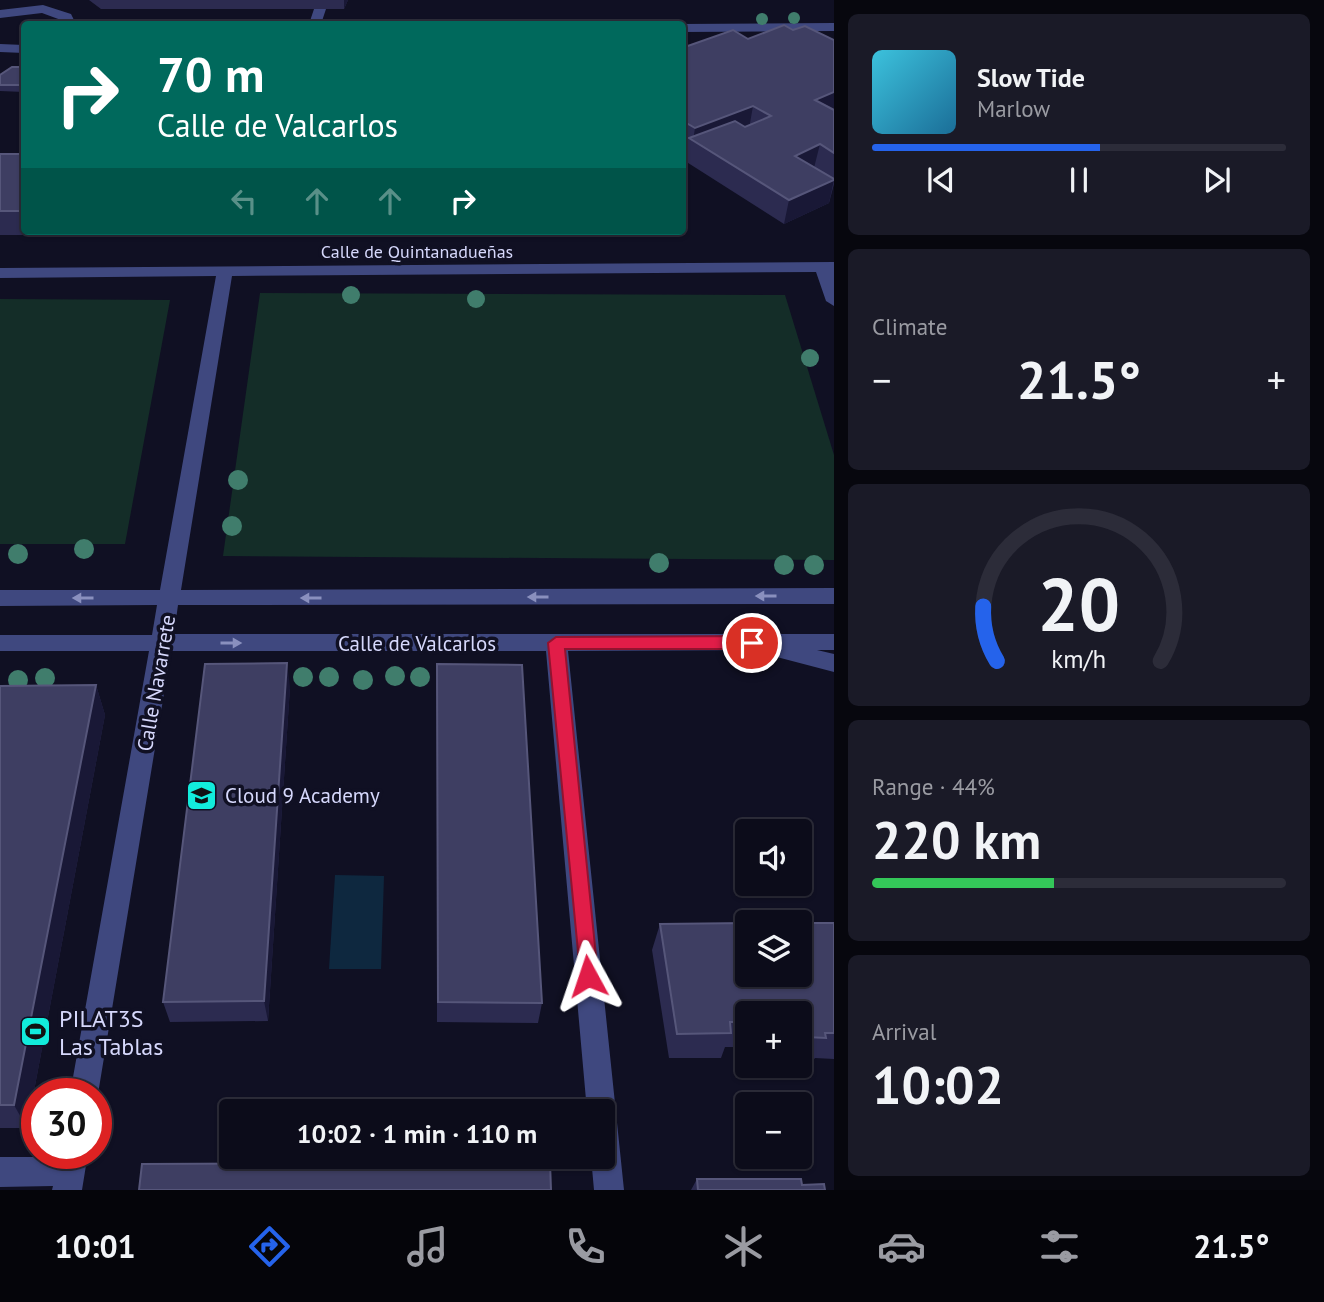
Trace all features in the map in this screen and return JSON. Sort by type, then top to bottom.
[{"type":"street","points":[[0,14],[46,4],[68,21]]},
{"type":"street","points":[[315,21],[320,9]]},
{"type":"street","points":[[686,28],[834,27]]},
{"type":"street","points":[[0,48],[21,49]]},
{"type":"street","points":[[828,267],[834,301]]},
{"type":"street","name":"Calle de Quintanadueñas","points":[[0,273],[828,267]]},
{"type":"street","name":"Calle Navarrete","points":[[87,1078],[225,271]]},
{"type":"street","points":[[0,598],[834,596]]},
{"type":"street","name":"Calle de Valcarlos","points":[[0,643],[834,642]]},
{"type":"street","points":[[556,643],[600,1099]]},
{"type":"street","points":[[752,643],[834,663]]},
{"type":"street","points":[[607,1169],[609,1190]]},
{"type":"street","points":[[0,1172],[70,1172]]},
{"type":"green space","points":[[260,293],[785,295],[834,455],[834,560],[223,556]]},
{"type":"green space","points":[[0,299],[170,300],[125,544],[0,544]]},
{"type":"water","points":[[335,875],[384,876],[381,969],[329,969]]},
{"type":"building","points":[[784,25],[793,30],[805,26],[834,40],[834,92],[815,100],[834,110],[834,153],[820,144],[795,156],[834,180],[789,200],[689,138],[735,121],[745,127],[771,116],[753,106],[695,128],[686,124],[686,47],[733,30],[748,39]]},
{"type":"building","points":[[12,67],[21,67],[21,85],[0,85],[0,75]]},
{"type":"building","points":[[0,154],[21,154],[21,211],[0,211]]},
{"type":"building","points":[[287,663],[264,1001],[163,1002],[205,664]]},
{"type":"building","points":[[437,664],[522,665],[542,1003],[438,1002]]},
{"type":"building","points":[[96,685],[14,1105],[0,1105],[0,686]]},
{"type":"building","points":[[735,923],[735,987],[812,987],[812,923],[834,923],[834,1033],[825,1033],[826,1038],[812,1037],[812,1001],[735,1001],[735,1022],[730,1022],[731,1033],[677,1034],[660,924]]},
{"type":"building","points":[[142,1164],[219,1164],[219,1169],[550,1169],[551,1190],[139,1190]]},
{"type":"building","points":[[697,1179],[801,1179],[802,1185],[824,1184],[825,1190],[698,1190]]},
{"type":"place","name":"Cloud 9 Academy","points":[[202,795]]},
{"type":"place","name":"PILAT3S Las Tablas","points":[[36,1032]]},
{"type":"route","points":[[588,976],[556,643],[752,643]]}]
